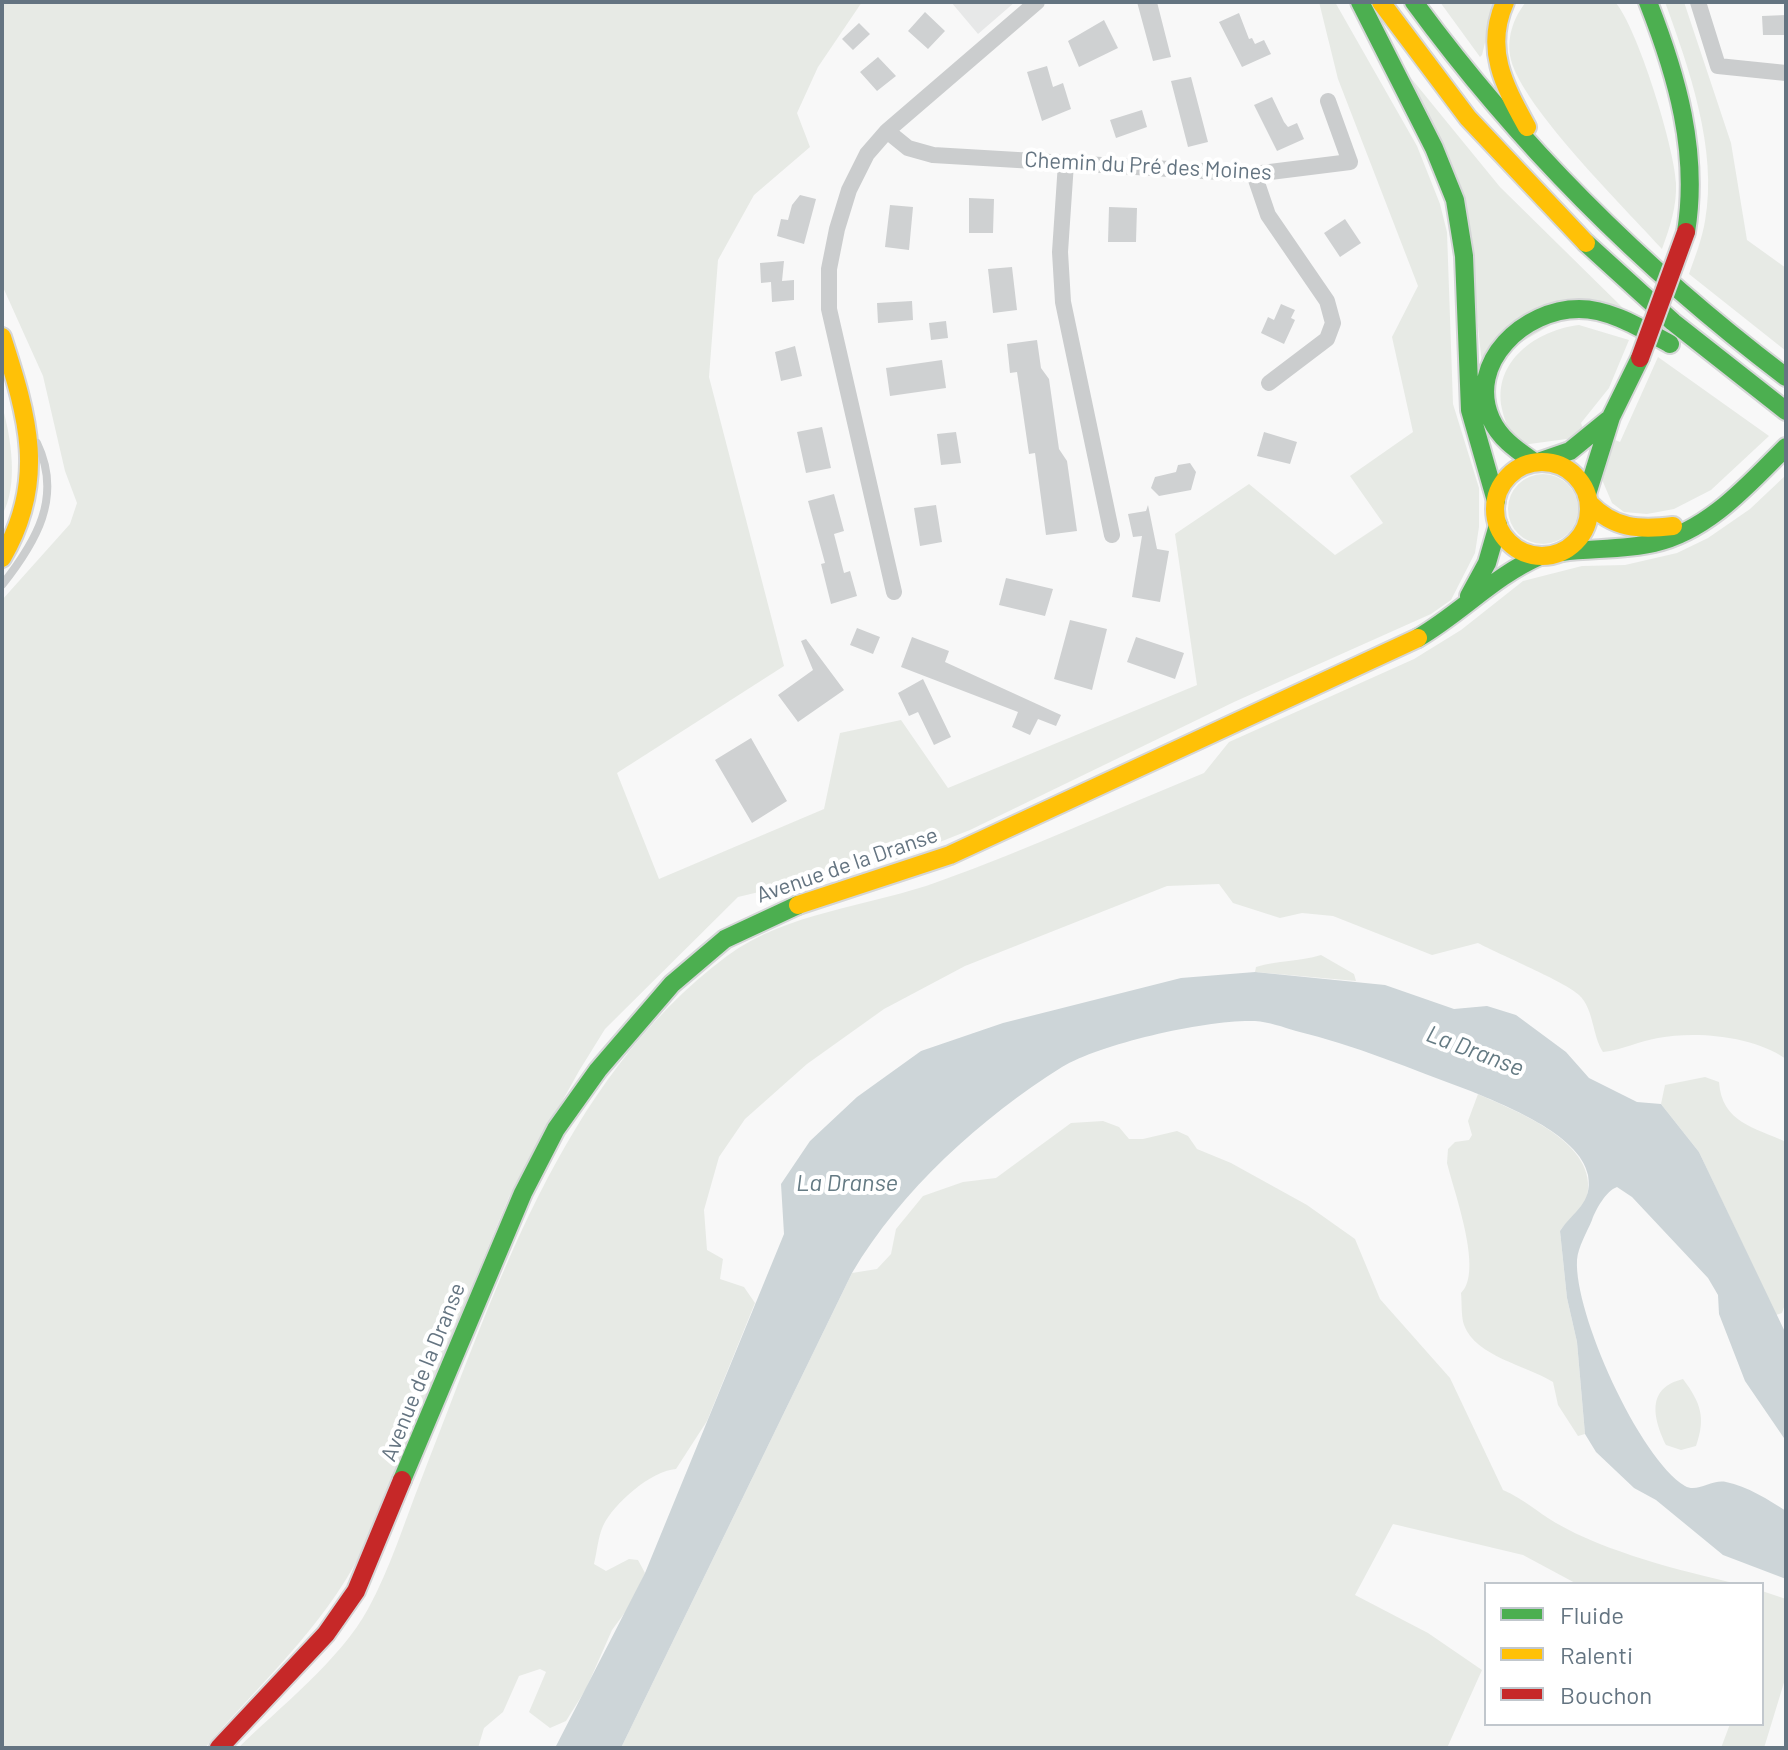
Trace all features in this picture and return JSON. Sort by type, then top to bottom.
[{"type":"main road","points":[[1360,2],[1438,157],[1455,200],[1464,256],[1470,410],[1496,501],[1498,525],[1517,549],[1540,556],[1655,543],[1675,537],[1760,472],[1786,447]]},
{"type":"main road","points":[[1381,2],[1457,103],[1534,192],[1662,314],[1786,411]]},
{"type":"main road","points":[[1414,2],[1484,94],[1550,170],[1698,309],[1786,377]]},
{"type":"main road","points":[[1505,2],[1493,40],[1496,68],[1550,170]]},
{"type":"main road","points":[[1634,2],[1657,31]]},
{"type":"main road","points":[[1562,552],[1584,532],[1588,499],[1611,417],[1640,358],[1686,232],[1692,194],[1688,143],[1648,2]]},
{"type":"main road","points":[[1698,522],[1626,529],[1607,522],[1569,470],[1537,462],[1514,451],[1496,433],[1485,395],[1490,370],[1502,347],[1521,328],[1547,314],[1589,310],[1617,317],[1754,388]]},
{"type":"main road","points":[[2,337],[26,421],[32,458],[31,495],[18,533],[2,558]]},
{"type":"main road","points":[[1496,501],[1501,486],[1511,473],[1570,451],[1611,417]]},
{"type":"main road","name":"Avenue de la Dranse","points":[[1466,603],[1487,563],[1498,525]]},
{"type":"main road","name":"Avenue de la Dranse","points":[[219,1748],[326,1634],[356,1591],[523,1193],[544,1150],[598,1070],[689,968],[725,939],[765,917],[950,855],[1395,652],[1434,630],[1517,565],[1540,556]]},
{"type":"street","points":[[894,592],[832,329],[828,289],[832,249],[845,201],[867,154],[887,131],[1037,2]]},
{"type":"street","points":[[1698,2],[1718,66],[1786,73]]},
{"type":"street","name":"Chemin du Pré des Moines","points":[[887,131],[902,145],[926,154],[1254,174],[1350,162],[1328,101]]},
{"type":"street","points":[[1066,163],[1060,252],[1063,302],[1112,535]]},
{"type":"street","points":[[1254,174],[1268,215],[1327,301],[1333,323],[1327,339],[1269,383]]},
{"type":"lane","points":[[2,585],[38,532],[48,497],[47,466],[26,421]]},
{"type":"shaded area","points":[[2,2],[862,2],[818,67],[797,113],[810,147],[754,195],[718,260],[709,377],[784,666],[617,773],[659,879],[824,809],[840,733],[901,720],[948,788],[1197,685],[1175,534],[1249,484],[1335,555],[1383,523],[1350,476],[1413,432],[1392,337],[1418,286],[1338,79],[1319,2],[1335,2],[1417,146],[1440,204],[1447,232],[1453,404],[1479,488],[1475,553],[1451,600],[1431,614],[1234,702],[970,830],[897,859],[738,897],[605,1029],[509,1197],[361,1553],[328,1607],[309,1631],[205,1748],[2,1748],[2,600],[70,524],[77,503],[65,471],[43,376],[2,285]]},
{"type":"shaded area","points":[[951,2],[1015,2],[978,34]]},
{"type":"shaded area","points":[[1440,2],[1495,2],[1480,57]]},
{"type":"shaded area","points":[[1526,2],[1615,2],[1624,15],[1644,61],[1674,166],[1675,200],[1662,249],[1555,131],[1520,81],[1511,60],[1509,44],[1514,22]]},
{"type":"shaded area","points":[[1665,2],[1684,2],[1731,143],[1747,240],[1786,268],[1786,351],[1689,274],[1705,221],[1708,166],[1692,82]]},
{"type":"shaded area","points":[[1397,61],[1500,187],[1623,308],[1592,301],[1482,365],[1474,288]]},
{"type":"shaded area","points":[[1579,325],[1629,340],[1609,388],[1581,423],[1583,429],[1574,438],[1522,445],[1513,440],[1503,413],[1501,392],[1504,376],[1521,351],[1534,341],[1548,333]]},
{"type":"shaded area","points":[[1658,357],[1769,436],[1711,490],[1674,509],[1647,514],[1624,512],[1612,503],[1600,475],[1615,440],[1620,442]]},
{"type":"shaded area","points":[[2,406],[12,476],[2,515]]},
{"type":"shaded area","points":[[1543,474],[1568,484],[1578,509],[1568,534],[1543,544],[1518,534],[1508,509],[1518,484]]},
{"type":"shaded area","points":[[1786,475],[1786,1059],[1741,1040],[1690,1035],[1658,1038],[1603,1052],[1588,1007],[1579,995],[1478,943],[1432,955],[1333,916],[1302,913],[1280,918],[1233,903],[1219,884],[1167,886],[965,966],[884,1009],[807,1064],[745,1119],[719,1157],[704,1210],[707,1250],[723,1259],[720,1279],[744,1287],[755,1303],[707,1421],[676,1469],[656,1476],[634,1490],[603,1526],[594,1564],[606,1571],[629,1559],[638,1560],[645,1573],[629,1607],[612,1630],[586,1689],[566,1721],[550,1728],[529,1712],[546,1672],[540,1669],[519,1676],[503,1712],[484,1728],[478,1748],[238,1748],[326,1664],[368,1609],[390,1562],[506,1266],[576,1128],[619,1065],[669,1007],[727,956],[776,929],[940,881],[1204,773],[1229,742],[1414,659],[1461,630],[1523,581],[1582,566],[1625,565],[1677,553],[1708,538],[1750,509]]},
{"type":"shaded area","points":[[1321,955],[1354,974],[1356,981],[1255,972],[1256,967]]},
{"type":"shaded area","points":[[1705,1077],[1719,1082],[1721,1096],[1733,1115],[1786,1142],[1786,1301],[1782,1313],[1776,1315],[1699,1152],[1661,1104],[1665,1085]]},
{"type":"shaded area","points":[[1478,1094],[1552,1132],[1569,1145],[1581,1161],[1588,1178],[1585,1203],[1560,1231],[1567,1298],[1577,1342],[1585,1434],[1578,1436],[1558,1405],[1553,1382],[1490,1353],[1470,1336],[1464,1325],[1461,1293],[1470,1268],[1469,1250],[1447,1163],[1448,1149],[1455,1142],[1469,1140],[1472,1135],[1468,1121]]},
{"type":"shaded area","points":[[1103,1121],[1119,1127],[1129,1139],[1177,1131],[1188,1136],[1197,1149],[1231,1163],[1307,1205],[1355,1239],[1380,1299],[1450,1378],[1503,1490],[1556,1523],[1598,1543],[1669,1567],[1730,1582],[1573,1582],[1523,1555],[1393,1524],[1355,1595],[1428,1633],[1482,1670],[1447,1748],[621,1748],[852,1273],[877,1269],[891,1254],[896,1229],[923,1196],[963,1182],[996,1178],[1071,1123]]},
{"type":"shaded area","points":[[1683,1379],[1698,1403],[1701,1427],[1696,1446],[1681,1450],[1666,1445],[1658,1425],[1656,1405],[1663,1389]]},
{"type":"shaded area","points":[[1764,1592],[1786,1599],[1786,1676],[1764,1748],[1721,1748],[1729,1726],[1764,1726]]},
{"type":"water","name":"La Dranse","points":[[1255,972],[1385,985],[1454,1009],[1487,1006],[1516,1015],[1566,1052],[1589,1078],[1637,1102],[1661,1104],[1699,1152],[1786,1334],[1786,1441],[1745,1381],[1719,1314],[1718,1295],[1708,1278],[1632,1197],[1617,1187],[1599,1206],[1578,1255],[1579,1284],[1586,1314],[1630,1416],[1667,1470],[1690,1488],[1726,1482],[1750,1490],[1786,1511],[1786,1579],[1723,1555],[1656,1500],[1634,1488],[1596,1452],[1585,1434],[1577,1342],[1567,1298],[1560,1231],[1585,1200],[1589,1185],[1582,1160],[1571,1146],[1538,1122],[1500,1103],[1361,1050],[1265,1022],[1211,1024],[1128,1041],[1062,1067],[1002,1109],[919,1185],[894,1213],[852,1273],[621,1748],[555,1748],[645,1573],[784,1234],[781,1184],[810,1141],[857,1097],[921,1051],[1003,1023],[1181,978]]},
{"type":"building","points":[[1137,2],[1157,2],[1171,57],[1153,61]]},
{"type":"building","points":[[925,12],[945,31],[928,49],[908,31]]},
{"type":"building","points":[[1239,13],[1249,39],[1252,38],[1255,44],[1264,40],[1271,54],[1242,67],[1219,22]]},
{"type":"building","points":[[1786,15],[1786,35],[1763,35],[1762,16]]},
{"type":"building","points":[[1104,20],[1118,48],[1079,67],[1068,41]]},
{"type":"building","points":[[859,23],[870,34],[853,50],[842,39]]},
{"type":"building","points":[[878,57],[896,76],[877,91],[860,72]]},
{"type":"building","points":[[1047,66],[1053,87],[1063,83],[1071,109],[1042,121],[1027,72]]},
{"type":"building","points":[[1191,77],[1208,142],[1188,147],[1171,81]]},
{"type":"building","points":[[1272,97],[1284,122],[1288,127],[1297,123],[1304,139],[1277,151],[1254,105]]},
{"type":"building","points":[[1142,110],[1147,127],[1116,138],[1110,120]]},
{"type":"building","points":[[800,195],[816,199],[804,244],[777,236],[781,219],[788,220],[792,205]]},
{"type":"building","points":[[969,198],[994,199],[993,233],[969,233]]},
{"type":"building","points":[[890,205],[913,207],[909,250],[885,247]]},
{"type":"building","points":[[1109,207],[1137,208],[1136,242],[1108,242]]},
{"type":"building","points":[[1345,219],[1361,243],[1340,257],[1324,233]]},
{"type":"building","points":[[784,261],[782,281],[794,280],[794,300],[772,302],[771,282],[761,283],[760,263]]},
{"type":"building","points":[[1012,267],[1017,310],[993,313],[988,269]]},
{"type":"building","points":[[912,301],[913,320],[878,323],[877,303]]},
{"type":"building","points":[[1281,304],[1295,310],[1291,318],[1295,320],[1284,344],[1261,333],[1268,317],[1274,320]]},
{"type":"building","points":[[946,321],[948,338],[931,340],[929,323]]},
{"type":"building","points":[[1037,340],[1041,368],[1049,379],[1059,449],[1067,461],[1077,531],[1046,535],[1035,453],[1029,454],[1017,372],[1010,373],[1007,344]]},
{"type":"building","points":[[795,346],[802,376],[781,381],[775,352]]},
{"type":"building","points":[[942,360],[946,388],[890,396],[886,368]]},
{"type":"building","points":[[822,427],[831,468],[806,473],[797,432]]},
{"type":"building","points":[[956,432],[961,463],[941,465],[937,434]]},
{"type":"building","points":[[1264,432],[1297,442],[1290,464],[1257,456]]},
{"type":"building","points":[[1190,463],[1196,472],[1191,490],[1159,496],[1151,488],[1155,477],[1176,472],[1178,465]]},
{"type":"building","points":[[834,494],[844,531],[834,534],[844,573],[850,571],[857,596],[831,604],[821,564],[825,563],[808,501]]},
{"type":"building","points":[[936,505],[942,542],[920,546],[914,508]]},
{"type":"building","points":[[1148,505],[1157,549],[1169,551],[1160,602],[1132,597],[1142,536],[1133,537],[1128,514],[1146,511]]},
{"type":"building","points":[[1006,578],[1053,589],[1045,616],[999,605]]},
{"type":"building","points":[[1070,620],[1107,629],[1092,690],[1054,679]]},
{"type":"building","points":[[857,628],[880,637],[873,654],[850,645]]},
{"type":"building","points":[[912,637],[949,651],[945,662],[1061,715],[1056,726],[1038,719],[1030,735],[1012,727],[1018,712],[901,667]]},
{"type":"building","points":[[1136,637],[1184,653],[1175,679],[1127,662]]},
{"type":"building","points":[[806,639],[844,690],[798,722],[778,695],[813,670],[801,641]]},
{"type":"building","points":[[923,679],[951,737],[934,745],[918,712],[909,716],[898,693]]},
{"type":"building","points":[[751,738],[787,801],[752,823],[715,760]]},
{"type":"traffic: fast","points":[[1360,2],[1434,148],[1455,200],[1464,256],[1470,410],[1496,501]]},
{"type":"traffic: fast","points":[[1414,2],[1497,107],[1586,203],[1682,293],[1786,377]]},
{"type":"traffic: fast","points":[[1648,2],[1668,58],[1683,115],[1690,173],[1686,232]]},
{"type":"traffic: fast","points":[[1586,243],[1673,322],[1786,411]]},
{"type":"traffic: fast","points":[[1534,462],[1499,432],[1491,419],[1485,398],[1487,378],[1494,359],[1505,343],[1521,329],[1559,311],[1591,310],[1626,321],[1670,344]]},
{"type":"traffic: fast","points":[[1587,494],[1611,417],[1640,358]]},
{"type":"traffic: fast","points":[[1541,461],[1570,451],[1608,420]]},
{"type":"traffic: fast","points":[[1562,552],[1631,547],[1674,537],[1726,505],[1786,447]]},
{"type":"traffic: fast","points":[[1469,596],[1487,563],[1498,525]]},
{"type":"traffic: fast","points":[[1418,638],[1493,584],[1540,556]]},
{"type":"traffic: fast","points":[[402,1480],[523,1193],[556,1129],[598,1070],[672,984],[725,939],[798,905]]},
{"type":"traffic: slow","points":[[1381,2],[1468,118],[1586,243]]},
{"type":"traffic: slow","points":[[1505,2],[1496,35],[1497,51],[1504,81],[1527,127]]},
{"type":"traffic: slow","points":[[2,337],[19,394],[29,449],[25,502],[2,558]]},
{"type":"traffic: slow","points":[[1542,462],[1560,465],[1575,476],[1586,491],[1589,509],[1586,527],[1575,542],[1560,553],[1542,556],[1524,553],[1509,542],[1498,527],[1495,509],[1498,491],[1509,476],[1524,465],[1542,462]]},
{"type":"traffic: slow","points":[[1589,503],[1608,518],[1628,526],[1673,526]]},
{"type":"traffic: slow","points":[[798,905],[950,855],[1418,638]]},
{"type":"traffic: jam","points":[[1640,358],[1686,232]]},
{"type":"traffic: jam","points":[[219,1748],[326,1634],[356,1591],[402,1480]]}]
